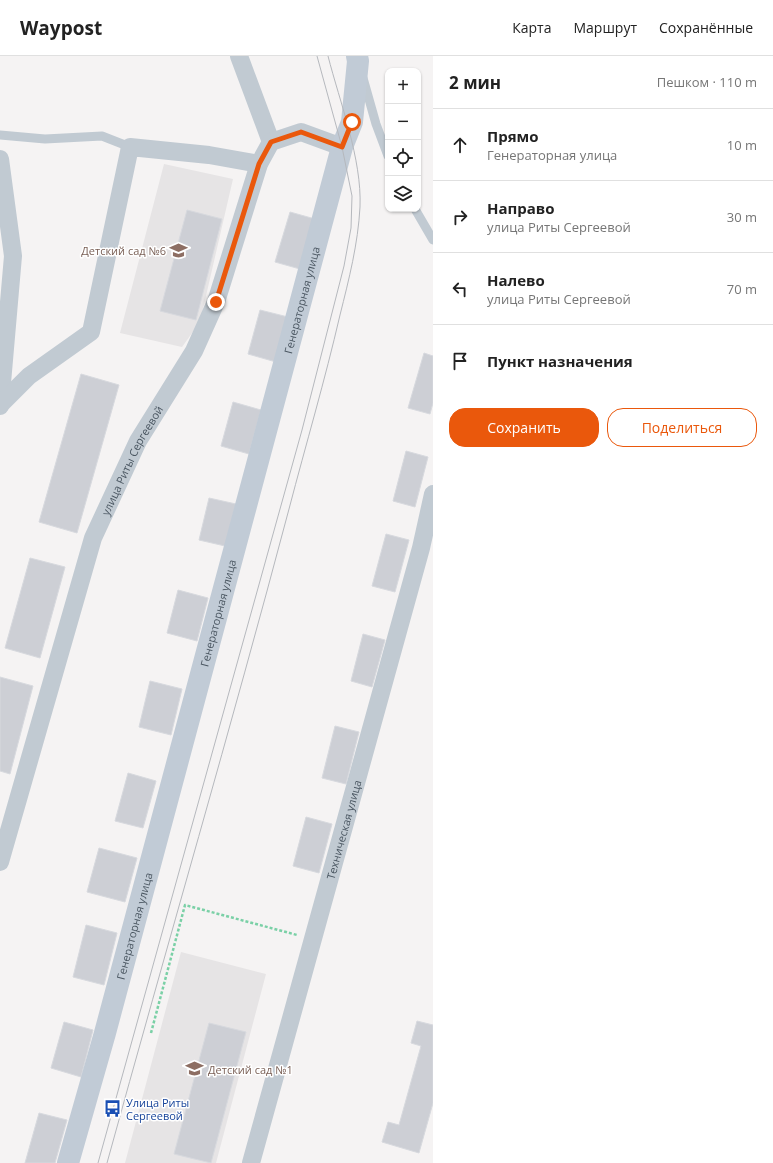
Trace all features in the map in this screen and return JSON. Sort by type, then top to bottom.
[{"type":"main road","name":"Генераторная улица","points":[[68,1163],[107,1026],[342,147],[352,122],[358,59]]},
{"type":"street","points":[[239,56],[271,142],[301,132],[342,147]]},
{"type":"street","name":"улица Риты Сергеевой","points":[[0,862],[93,538],[138,441],[194,351],[213,309],[259,164],[271,142]]},
{"type":"street","points":[[0,405],[29,376],[91,332],[130,147],[209,155],[259,164]]},
{"type":"street","points":[[0,159],[13,256],[0,405]]},
{"type":"street","name":"Техническая улица","points":[[251,1163],[421,548],[433,494]]},
{"type":"lane","points":[[358,59],[376,124],[385,148]]},
{"type":"lane","points":[[0,135],[45,139],[102,136],[130,147]]},
{"type":"lane","points":[[417,212],[433,240]]},
{"type":"path","points":[[151,1033],[185,905],[313,940]]},
{"type":"shaded area","name":"Детский сад №6","points":[[164,164],[233,179],[200,322],[182,347],[120,333]]},
{"type":"shaded area","name":"Детский сад №1","points":[[181,952],[266,974],[216,1163],[125,1163]]},
{"type":"building","points":[[187,210],[222,219],[196,320],[160,311]]},
{"type":"building","points":[[290,212],[315,219],[300,269],[275,262]]},
{"type":"building","points":[[260,310],[288,317],[276,362],[248,354]]},
{"type":"building","points":[[424,353],[433,356],[433,403],[430,414],[408,408]]},
{"type":"building","points":[[81,374],[119,385],[77,533],[39,522]]},
{"type":"building","points":[[233,402],[261,410],[249,454],[221,446]]},
{"type":"building","points":[[406,451],[428,457],[415,507],[393,501]]},
{"type":"building","points":[[209,498],[236,504],[225,546],[199,540]]},
{"type":"building","points":[[386,534],[409,540],[395,592],[372,586]]},
{"type":"building","points":[[30,558],[65,567],[40,658],[5,648]]},
{"type":"building","points":[[178,590],[208,598],[197,641],[167,633]]},
{"type":"building","points":[[363,634],[385,640],[372,687],[351,681]]},
{"type":"building","points":[[0,677],[33,686],[10,774],[0,771]]},
{"type":"building","points":[[150,681],[182,689],[171,735],[139,727]]},
{"type":"building","points":[[335,726],[359,732],[346,784],[322,778]]},
{"type":"building","points":[[128,773],[156,781],[143,828],[115,821]]},
{"type":"building","points":[[306,817],[332,824],[319,873],[293,866]]},
{"type":"building","points":[[99,848],[137,858],[125,902],[87,892]]},
{"type":"building","points":[[86,925],[117,933],[104,985],[73,977]]},
{"type":"building","points":[[417,1021],[433,1025],[433,1103],[419,1153],[382,1142],[388,1122],[399,1125],[421,1046],[411,1043]]},
{"type":"building","points":[[64,1022],[93,1030],[81,1077],[51,1068]]},
{"type":"building","name":"Детский сад №1","points":[[209,1023],[246,1032],[211,1163],[174,1154]]},
{"type":"building","points":[[39,1113],[67,1120],[55,1163],[25,1163]]},
{"type":"tram line","points":[[98,1163],[302,430],[344,266],[351,228],[352,196],[342,147],[317,56]]},
{"type":"tram line","points":[[107,1163],[267,591],[328,364],[353,261],[360,207],[358,170],[349,131],[328,56]]},
{"type":"place","name":"Детский сад №6","points":[[179,250]]},
{"type":"place","name":"Детский сад №1","points":[[195,1069]]},
{"type":"place","name":"Улица Риты Сергеевой","points":[[113,1108]]},
{"type":"route","points":[[216,302],[259,164],[271,142],[301,132],[342,147],[352,122]]}]
